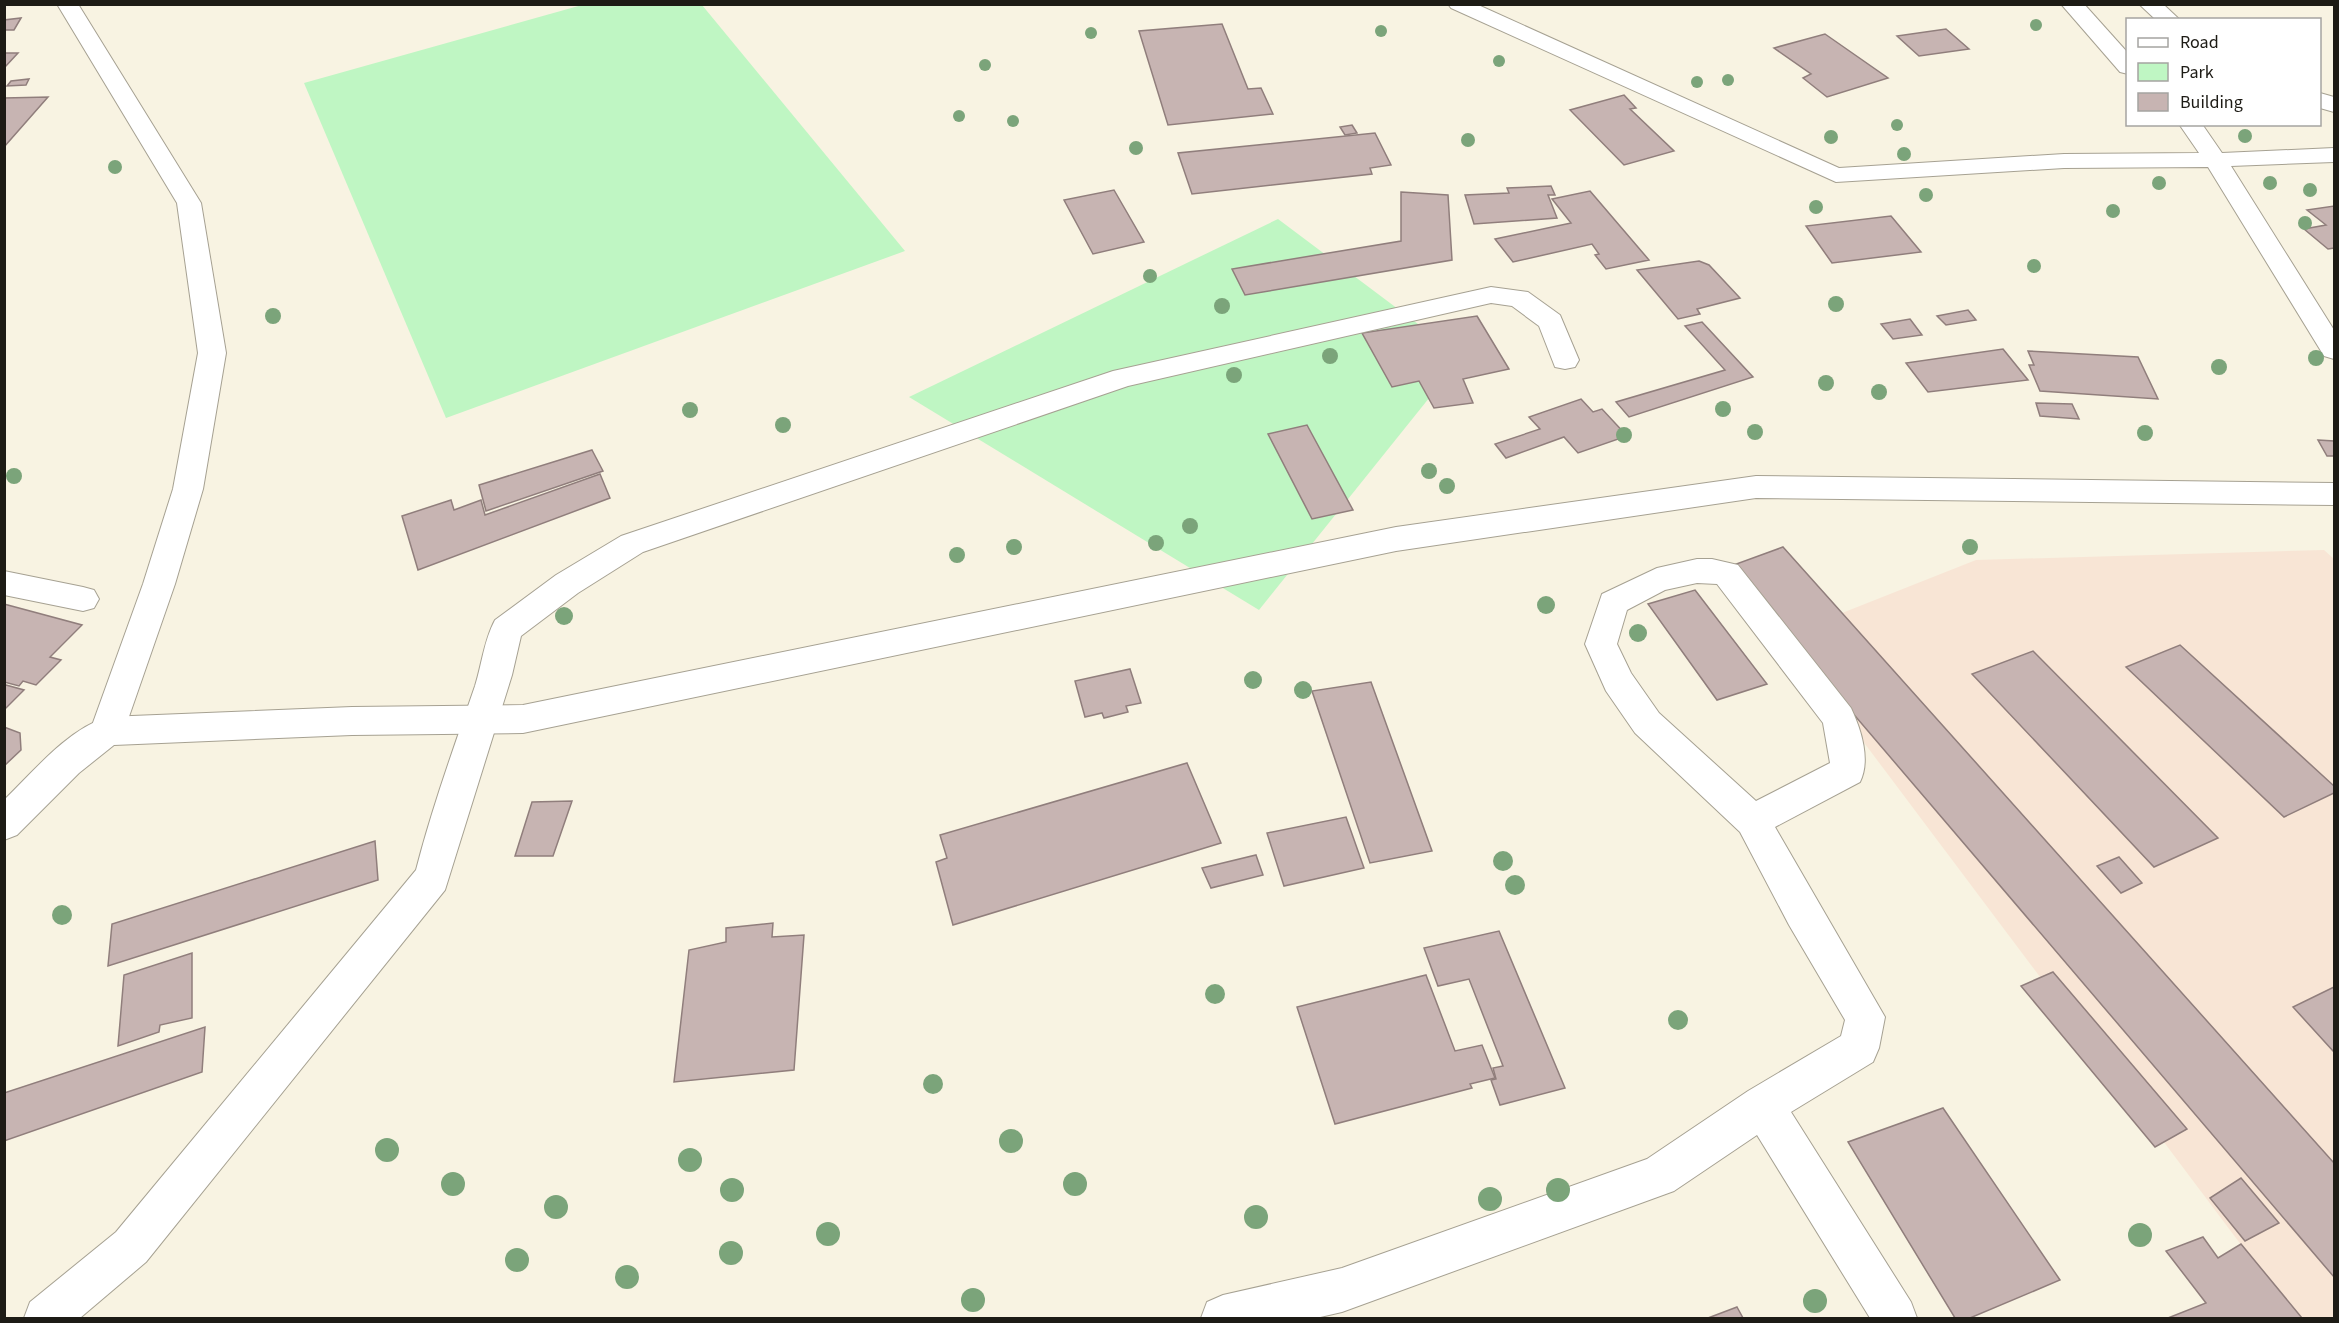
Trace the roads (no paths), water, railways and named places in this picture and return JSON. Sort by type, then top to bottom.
[{"type":"street","points":[[4,824],[67,762],[107,731],[159,584],[189,489],[212,353],[189,203],[67,4]]},
{"type":"street","points":[[1458,4],[1836,175],[2064,161],[2216,160],[2334,155]]},
{"type":"street","points":[[2071,4],[2085,17],[2126,66]]},
{"type":"street","points":[[2149,4],[2166,18]]},
{"type":"street","points":[[2191,126],[2216,160],[2296,295],[2334,350]]},
{"type":"street","points":[[46,1318],[131,1247],[432,879],[445,828],[495,675],[506,629],[567,584],[632,544],[1123,378],[1491,295],[1518,298],[1551,321],[1565,360]]},
{"type":"street","points":[[107,731],[352,721],[523,719],[1396,539],[1756,487],[2334,494]]},
{"type":"street","points":[[1223,1318],[1342,1290],[1659,1176],[1762,1106],[1859,1048],[1864,1017],[1802,914],[1753,821],[1647,723],[1618,681],[1601,644],[1613,603],[1642,586],[1672,574],[1712,570],[1727,574],[1839,718],[1846,745],[1848,771],[1753,821]]},
{"type":"street","points":[[4,583],[83,599]]},
{"type":"street","points":[[1762,1106],[1895,1318]]}]
